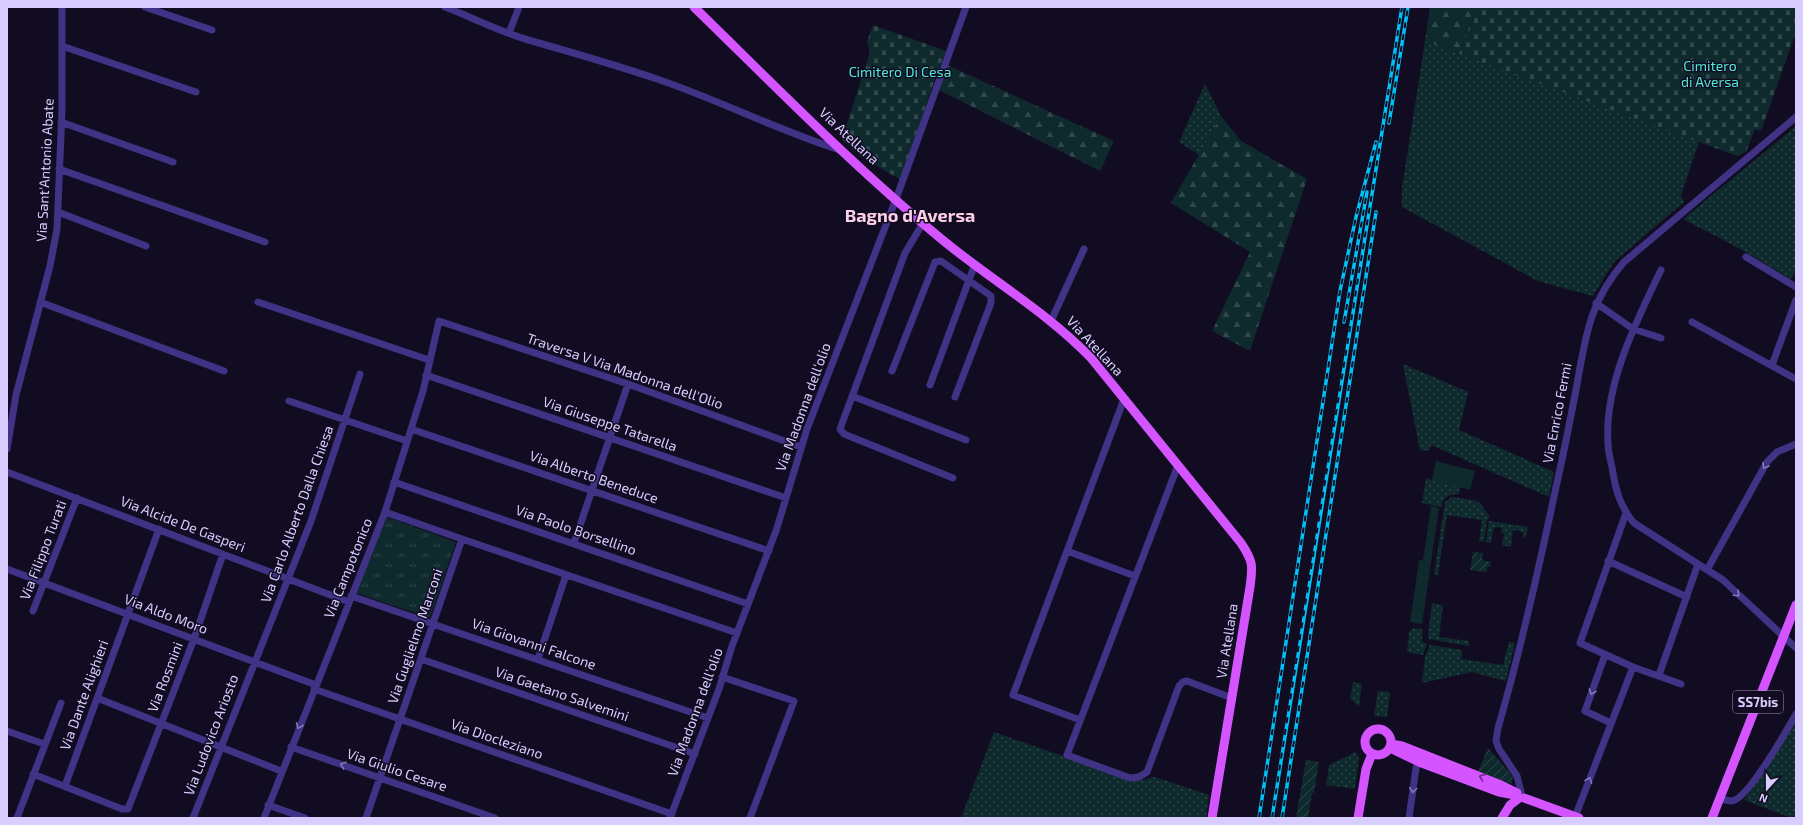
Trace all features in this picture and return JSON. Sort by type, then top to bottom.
[{"type":"main road","name":"Via Atellana","points":[[699,9],[844,151],[923,223],[1072,337],[1091,358],[1178,465],[1250,556],[1252,568],[1250,587],[1212,818]]},
{"type":"main road","name":"SS7bis","points":[[1712,818],[1796,605]]},
{"type":"main road","points":[[1377,729],[1386,732],[1390,739],[1390,746],[1382,755],[1372,754],[1366,748],[1366,735],[1377,729]]},
{"type":"main road","points":[[1390,746],[1419,762],[1499,792],[1519,795]]},
{"type":"main road","points":[[1390,746],[1402,746],[1501,785],[1519,795],[1577,817]]},
{"type":"main road","points":[[1358,818],[1366,769],[1372,754]]},
{"type":"main road","points":[[1502,818],[1510,805],[1519,795]]},
{"type":"street","name":"Via Sant'Antonio Abate","points":[[7,449],[16,395],[57,229],[61,122],[62,7]]},
{"type":"street","points":[[145,7],[212,30]]},
{"type":"street","points":[[444,7],[531,41],[579,54],[656,79],[724,104],[788,132],[844,151]]},
{"type":"street","points":[[509,33],[519,7]]},
{"type":"street","name":"Via Madonna dell'olio","points":[[671,816],[708,718],[737,633],[769,551],[801,447],[858,293],[896,199],[966,7]]},
{"type":"street","points":[[62,46],[196,92]]},
{"type":"street","name":"Via Enrico Fermi","points":[[1519,795],[1517,776],[1499,749],[1496,741],[1498,728],[1515,671],[1538,573],[1583,348],[1596,303],[1611,276],[1624,262],[1796,117]]},
{"type":"street","points":[[61,122],[173,162]]},
{"type":"street","points":[[59,169],[265,242]]},
{"type":"street","points":[[58,212],[146,246]]},
{"type":"street","points":[[923,223],[905,253],[840,429],[844,434],[953,478]]},
{"type":"street","points":[[1051,321],[1084,249]]},
{"type":"street","points":[[1746,257],[1796,287]]},
{"type":"street","points":[[892,371],[935,262],[942,261],[991,296],[991,303],[955,397]]},
{"type":"street","points":[[930,385],[975,264]]},
{"type":"street","points":[[1661,270],[1633,329],[1616,382],[1609,415],[1608,443],[1614,480],[1626,513],[1634,523],[1723,580],[1796,648]]},
{"type":"street","points":[[1772,365],[1796,300]]},
{"type":"street","points":[[40,302],[224,371]]},
{"type":"street","points":[[258,302],[429,360]]},
{"type":"street","points":[[1596,303],[1633,329],[1661,338]]},
{"type":"street","name":"Traversa V Via Madonna dell'Olio","points":[[440,321],[628,384],[801,447]]},
{"type":"street","name":"Via Campotonico","points":[[264,818],[281,771],[385,512],[408,441],[440,321]]},
{"type":"street","points":[[1692,322],[1796,379]]},
{"type":"street","name":"Via Carlo Alberto Dalla Chiesa","points":[[254,661],[311,521],[360,374]]},
{"type":"street","name":"Via Giuseppe Tatarella","points":[[426,375],[786,498]]},
{"type":"street","points":[[574,542],[611,438],[628,384]]},
{"type":"street","points":[[852,396],[966,440]]},
{"type":"street","points":[[1080,720],[1013,695],[1124,399]]},
{"type":"street","points":[[289,401],[408,441]]},
{"type":"street","name":"Via Alberto Beneduce","points":[[411,429],[769,551]]},
{"type":"street","points":[[1707,570],[1767,462],[1777,452],[1796,444]]},
{"type":"street","points":[[1178,465],[1067,755],[1130,778],[1140,777],[1147,772],[1179,686],[1183,682],[1187,681],[1232,698]]},
{"type":"street","name":"Via Alcide De Gasperi","points":[[7,472],[223,554],[350,598]]},
{"type":"street","name":"Via Paolo Borsellino","points":[[394,482],[574,542],[748,604]]},
{"type":"street","name":"Via Filippo Turati","points":[[33,611],[77,498]]},
{"type":"street","points":[[385,512],[737,633]]},
{"type":"street","points":[[1626,513],[1580,644],[1633,667],[1681,684]]},
{"type":"street","name":"Via Dante Alighieri","points":[[65,786],[159,529]]},
{"type":"street","name":"Via Guglielmo Marconi","points":[[366,818],[462,539]]},
{"type":"street","points":[[1067,551],[1135,576]]},
{"type":"street","name":"Via Rosmini","points":[[65,786],[122,809],[128,809],[194,638],[223,554]]},
{"type":"street","points":[[1608,561],[1686,597]]},
{"type":"street","points":[[1659,675],[1698,564]]},
{"type":"street","name":"Via Aldo Moro","points":[[7,569],[194,638],[254,661],[315,687]]},
{"type":"street","points":[[538,659],[566,575]]},
{"type":"street","name":"Via Giovanni Falcone","points":[[350,598],[433,623],[708,718]]},
{"type":"street","points":[[1605,655],[1585,711],[1612,723]]},
{"type":"street","name":"Via Gaetano Salvemini","points":[[421,659],[694,754]]},
{"type":"street","name":"Via Ludovico Ariosto","points":[[193,818],[254,661]]},
{"type":"street","points":[[1577,817],[1633,667]]},
{"type":"street","points":[[722,677],[794,701],[750,818]]},
{"type":"street","name":"Via Diocleziano","points":[[315,687],[671,816]]},
{"type":"street","points":[[97,698],[281,771]]},
{"type":"street","points":[[17,818],[60,703]]},
{"type":"street","points":[[1719,799],[1732,801],[1744,794],[1785,735],[1796,714]]},
{"type":"street","points":[[7,731],[44,744]]},
{"type":"street","name":"Via Giulio Cesare","points":[[291,747],[495,818]]},
{"type":"street","points":[[1409,818],[1416,768],[1419,762]]},
{"type":"street","points":[[33,774],[65,786]]},
{"type":"street","points":[[268,805],[305,818]]},
{"type":"green space","points":[[1430,7],[1477,7],[1459,54],[1425,41]]},
{"type":"green space","name":"Cimitero di Aversa","points":[[1477,7],[1796,7],[1796,32],[1761,131],[1755,129],[1746,152],[1737,156],[1459,54]]},
{"type":"green space","name":"Cimitero Di Cesa","points":[[873,25],[946,51],[936,76],[901,180],[863,158],[842,139],[870,52],[867,42]]},
{"type":"green space","points":[[1425,41],[1699,142],[1681,195],[1684,202],[1614,262],[1593,296],[1538,281],[1402,207],[1402,188]]},
{"type":"green space","points":[[947,65],[1114,141],[1100,171],[939,90]]},
{"type":"green space","points":[[1205,84],[1221,116],[1199,155],[1179,142]]},
{"type":"green space","points":[[1221,116],[1241,141],[1307,179],[1250,351],[1212,331],[1250,252],[1171,203]]},
{"type":"green space","points":[[1796,126],[1796,270],[1791,279],[1744,251],[1683,219]]},
{"type":"green space","points":[[1403,364],[1468,392],[1459,430],[1554,472],[1549,497],[1431,445],[1429,451],[1420,450]]},
{"type":"green space","points":[[1436,461],[1475,471],[1470,490],[1432,480]]},
{"type":"green space","points":[[1426,478],[1460,487],[1459,494],[1447,496],[1441,507],[1422,503]]},
{"type":"green space","points":[[1452,497],[1474,500],[1480,503],[1490,517],[1487,520],[1484,542],[1479,541],[1482,520],[1447,515],[1438,575],[1434,575],[1445,502]]},
{"type":"green space","points":[[1431,506],[1439,508],[1422,624],[1410,622],[1419,560],[1423,560]]},
{"type":"green space","points":[[387,517],[456,542],[430,618],[356,593]]},
{"type":"green space","points":[[1489,521],[1528,527],[1525,539],[1523,532],[1513,530],[1511,547],[1502,545],[1504,533],[1501,533],[1502,528],[1494,527],[1491,543],[1486,542]]},
{"type":"green space","points":[[1473,552],[1483,553],[1482,560],[1491,562],[1490,567],[1487,567],[1487,572],[1470,570]]},
{"type":"green space","points":[[1432,603],[1443,605],[1439,637],[1469,641],[1469,646],[1429,639],[1428,635]]},
{"type":"green space","points":[[1413,628],[1422,629],[1422,642],[1427,644],[1423,655],[1407,652],[1409,632]]},
{"type":"green space","points":[[1509,642],[1515,643],[1506,681],[1472,672],[1422,683],[1425,657],[1430,645],[1462,650],[1461,659],[1503,665]]},
{"type":"green space","points":[[1353,682],[1362,684],[1359,707],[1350,698]]},
{"type":"green space","points":[[1378,691],[1388,692],[1390,694],[1387,717],[1374,716]]},
{"type":"green space","points":[[1796,721],[1796,818],[1792,818],[1744,800]]},
{"type":"green space","points":[[994,732],[1128,779],[1141,780],[1155,777],[1209,795],[1206,818],[961,818]]},
{"type":"green space","points":[[1488,748],[1513,777],[1512,784],[1478,771]]},
{"type":"green space","points":[[1356,752],[1359,759],[1355,789],[1326,785],[1329,765]]},
{"type":"green space","points":[[1306,760],[1319,762],[1314,793],[1312,793],[1308,818],[1296,818]]},
{"type":"railway","points":[[1272,818],[1402,7]]},
{"type":"railway","points":[[1389,123],[1408,7]]},
{"type":"railway","points":[[1259,818],[1340,291],[1356,217],[1376,142]]},
{"type":"railway","points":[[1344,322],[1367,192]]},
{"type":"railway","points":[[1282,818],[1376,212]]},
{"type":"district","name":"Bagno d'Aversa","points":[[910,216]]}]
